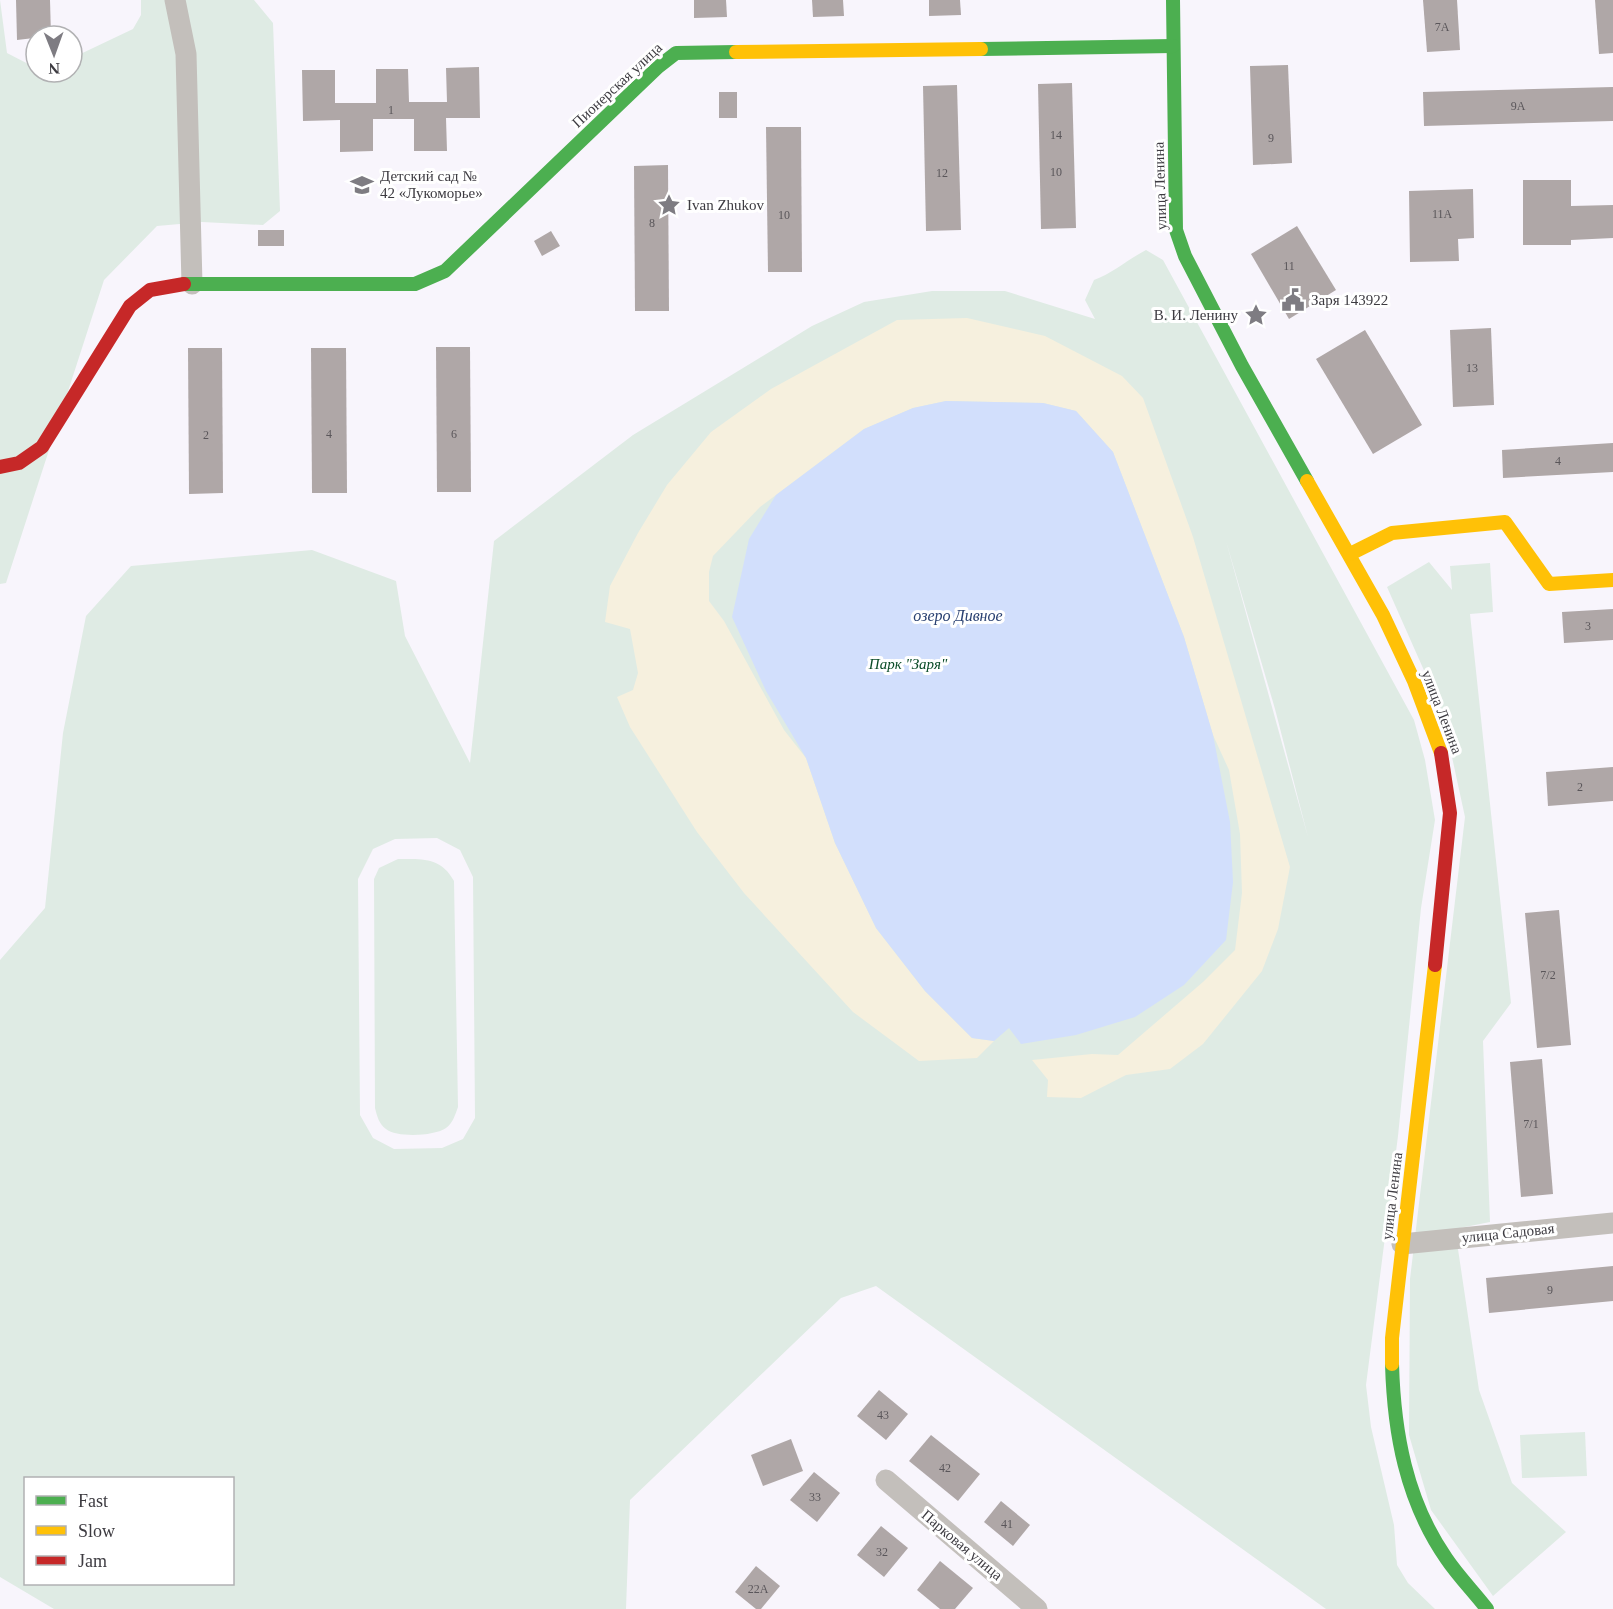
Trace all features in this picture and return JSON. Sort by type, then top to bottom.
[{"type":"street","points":[[175,0],[186,54],[183,284]]},
{"type":"street","name":"улица Ленина","points":[[1173,0],[1176,230],[1185,256],[1242,366],[1350,554],[1414,681],[1444,762],[1450,813],[1424,1068],[1392,1338],[1393,1391],[1399,1449],[1418,1508],[1446,1558],[1486,1609]]},
{"type":"street","name":"Пионерская улица","points":[[0,467],[19,463],[42,447],[130,306],[150,290],[183,284],[415,284],[445,270],[658,67],[676,53],[1173,46]]},
{"type":"street","points":[[1350,554],[1392,533],[1505,522],[1549,584],[1613,580]]},
{"type":"street","name":"улица Садовая","points":[[1402,1244],[1613,1223]]},
{"type":"street","name":"Парковая улица","points":[[886,1480],[1037,1609]]},
{"type":"green space","points":[[0,0],[7,53],[24,62],[24,84],[84,84],[84,52],[133,29],[141,15],[141,0],[254,0],[273,23],[280,211],[263,225],[202,222],[157,226],[104,280],[6,583],[0,584]]},
{"type":"green space","name":"Парк \"Заря\"","points":[[1146,250],[1163,260],[1414,720],[1425,760],[1435,820],[1421,908],[1398,1136],[1366,1385],[1371,1427],[1394,1525],[1397,1565],[1408,1583],[1435,1609],[1326,1609],[876,1286],[841,1298],[630,1500],[626,1609],[54,1609],[0,1577],[0,960],[45,908],[63,733],[86,616],[131,566],[312,550],[396,581],[405,636],[470,763],[494,541],[633,435],[812,326],[864,302],[932,291],[1005,291],[1095,319],[1085,300],[1094,280]],"holes":[[[1226,541],[1275,709],[1308,837]],[[437,838],[460,850],[473,877],[475,1118],[463,1139],[442,1148],[394,1149],[373,1138],[360,1115],[358,879],[373,849],[395,839]]]},
{"type":"green space","points":[[1429,562],[1452,590],[1450,566],[1490,563],[1493,612],[1470,614],[1511,1003],[1483,1041],[1490,1222],[1455,1229],[1479,1390],[1512,1483],[1566,1532],[1493,1596],[1431,1510],[1409,1435],[1410,1279],[1465,817],[1442,711],[1387,587]]},
{"type":"green space","points":[[398,859],[437,863],[449,873],[454,881],[458,1107],[446,1128],[434,1133],[407,1135],[391,1132],[382,1125],[375,1108],[374,879],[379,868]]},
{"type":"green space","points":[[1585,1432],[1587,1476],[1522,1478],[1520,1435]]},
{"type":"sand","points":[[967,318],[1045,336],[1122,376],[1143,398],[1193,537],[1290,867],[1278,929],[1262,971],[1203,1044],[1170,1069],[1126,1075],[1081,1098],[1047,1097],[1048,1080],[1032,1060],[1092,1054],[1118,1055],[1203,982],[1235,950],[1242,893],[1240,834],[1229,770],[1213,735],[1184,637],[1113,452],[1076,411],[1043,403],[946,401],[913,408],[864,429],[760,507],[713,556],[709,572],[709,601],[724,621],[784,730],[806,758],[835,843],[876,928],[925,991],[972,1038],[994,1041],[977,1058],[919,1061],[853,1012],[744,893],[697,832],[630,727],[617,697],[633,690],[638,673],[630,629],[605,622],[610,586],[638,533],[667,485],[711,432],[771,389],[897,320]]},
{"type":"water","name":"озеро Дивное","points":[[946,401],[1043,403],[1076,411],[1113,452],[1184,637],[1213,735],[1230,822],[1233,882],[1226,940],[1184,985],[1135,1017],[1076,1035],[1021,1044],[1009,1028],[994,1041],[972,1038],[925,991],[876,928],[835,843],[806,758],[766,691],[732,617],[749,539],[776,495],[864,429],[913,408]]},
{"type":"building","points":[[16,0],[50,0],[51,24],[24,24],[24,39],[17,40]]},
{"type":"building","points":[[694,0],[726,0],[727,17],[694,18]]},
{"type":"building","points":[[812,0],[843,0],[844,16],[813,17]]},
{"type":"building","points":[[929,0],[960,0],[961,15],[929,16]]},
{"type":"building","points":[[1423,0],[1457,0],[1460,50],[1427,52]]},
{"type":"building","points":[[1595,0],[1613,0],[1613,53],[1599,54]]},
{"type":"building","points":[[1288,65],[1292,163],[1253,165],[1250,66]]},
{"type":"building","points":[[479,67],[480,118],[446,118],[447,151],[414,151],[414,119],[373,119],[373,151],[340,152],[340,120],[303,121],[302,70],[335,70],[335,103],[376,103],[376,69],[408,69],[409,102],[447,102],[446,68]]},
{"type":"building","points":[[1072,83],[1076,228],[1041,229],[1038,84]]},
{"type":"building","points":[[957,85],[961,230],[926,231],[923,86]]},
{"type":"building","points":[[1613,87],[1613,121],[1424,126],[1423,92]]},
{"type":"building","points":[[719,92],[737,92],[737,118],[719,118]]},
{"type":"building","points":[[766,127],[801,127],[802,272],[768,272]]},
{"type":"building","points":[[668,165],[669,311],[635,311],[634,166]]},
{"type":"building","points":[[1523,180],[1571,180],[1571,206],[1613,205],[1613,238],[1571,240],[1571,245],[1523,245]]},
{"type":"building","points":[[1473,189],[1474,238],[1458,239],[1459,261],[1410,262],[1409,191]]},
{"type":"building","points":[[1297,226],[1336,290],[1289,319],[1251,254]]},
{"type":"building","points":[[258,230],[284,230],[284,246],[258,246]]},
{"type":"building","points":[[551,231],[560,246],[542,256],[534,241]]},
{"type":"building","points":[[1491,328],[1494,405],[1453,407],[1450,330]]},
{"type":"building","points":[[1365,330],[1422,425],[1373,454],[1316,359]]},
{"type":"building","points":[[436,347],[470,347],[471,492],[437,492]]},
{"type":"building","points":[[188,348],[222,348],[223,493],[189,494]]},
{"type":"building","points":[[311,348],[346,348],[347,493],[312,493]]},
{"type":"building","points":[[1613,443],[1613,472],[1503,478],[1502,450]]},
{"type":"building","points":[[1613,609],[1613,640],[1564,643],[1562,612]]},
{"type":"building","points":[[1613,767],[1613,801],[1548,806],[1546,772]]},
{"type":"building","points":[[1559,910],[1571,1045],[1537,1048],[1525,913]]},
{"type":"building","points":[[1542,1059],[1553,1194],[1521,1197],[1510,1062]]},
{"type":"building","points":[[1613,1266],[1613,1301],[1489,1313],[1486,1278]]},
{"type":"building","points":[[879,1390],[908,1414],[886,1440],[857,1416]]},
{"type":"building","points":[[931,1435],[980,1474],[958,1501],[909,1461]]},
{"type":"building","points":[[791,1439],[803,1471],[763,1486],[751,1455]]},
{"type":"building","points":[[814,1472],[840,1493],[817,1522],[790,1500]]},
{"type":"building","points":[[1001,1501],[1030,1525],[1013,1546],[984,1522]]},
{"type":"building","points":[[881,1526],[908,1548],[884,1577],[857,1555]]},
{"type":"building","points":[[940,1561],[973,1588],[955,1609],[940,1609],[917,1590]]},
{"type":"building","points":[[756,1566],[780,1586],[761,1609],[756,1609],[735,1592]]},
{"type":"traffic: fast","points":[[1173,0],[1176,230],[1185,256],[1242,366],[1307,481]]},
{"type":"traffic: fast","points":[[981,49],[1173,46]]},
{"type":"traffic: fast","points":[[184,284],[415,284],[445,271],[658,67],[676,53],[736,52]]},
{"type":"traffic: fast","points":[[1392,1364],[1399,1440],[1421,1513],[1446,1558],[1487,1609]]},
{"type":"traffic: slow","points":[[736,52],[981,49]]},
{"type":"traffic: slow","points":[[1307,481],[1383,615],[1414,681],[1441,753]]},
{"type":"traffic: slow","points":[[1350,554],[1392,533],[1505,522],[1549,584],[1613,580]]},
{"type":"traffic: slow","points":[[1392,1364],[1392,1338],[1435,965]]},
{"type":"traffic: jam","points":[[0,467],[19,463],[42,447],[130,306],[150,290],[184,284]]},
{"type":"traffic: jam","points":[[1435,965],[1450,813],[1441,753]]},
{"type":"place","name":"Детский сад № 42 «Лукоморье»","points":[[362,185]]},
{"type":"place","name":"Ivan Zhukov","points":[[669,205]]},
{"type":"place","name":"Заря 143922","points":[[1293,300]]},
{"type":"place","name":"В. И. Ленину","points":[[1256,315]]}]
